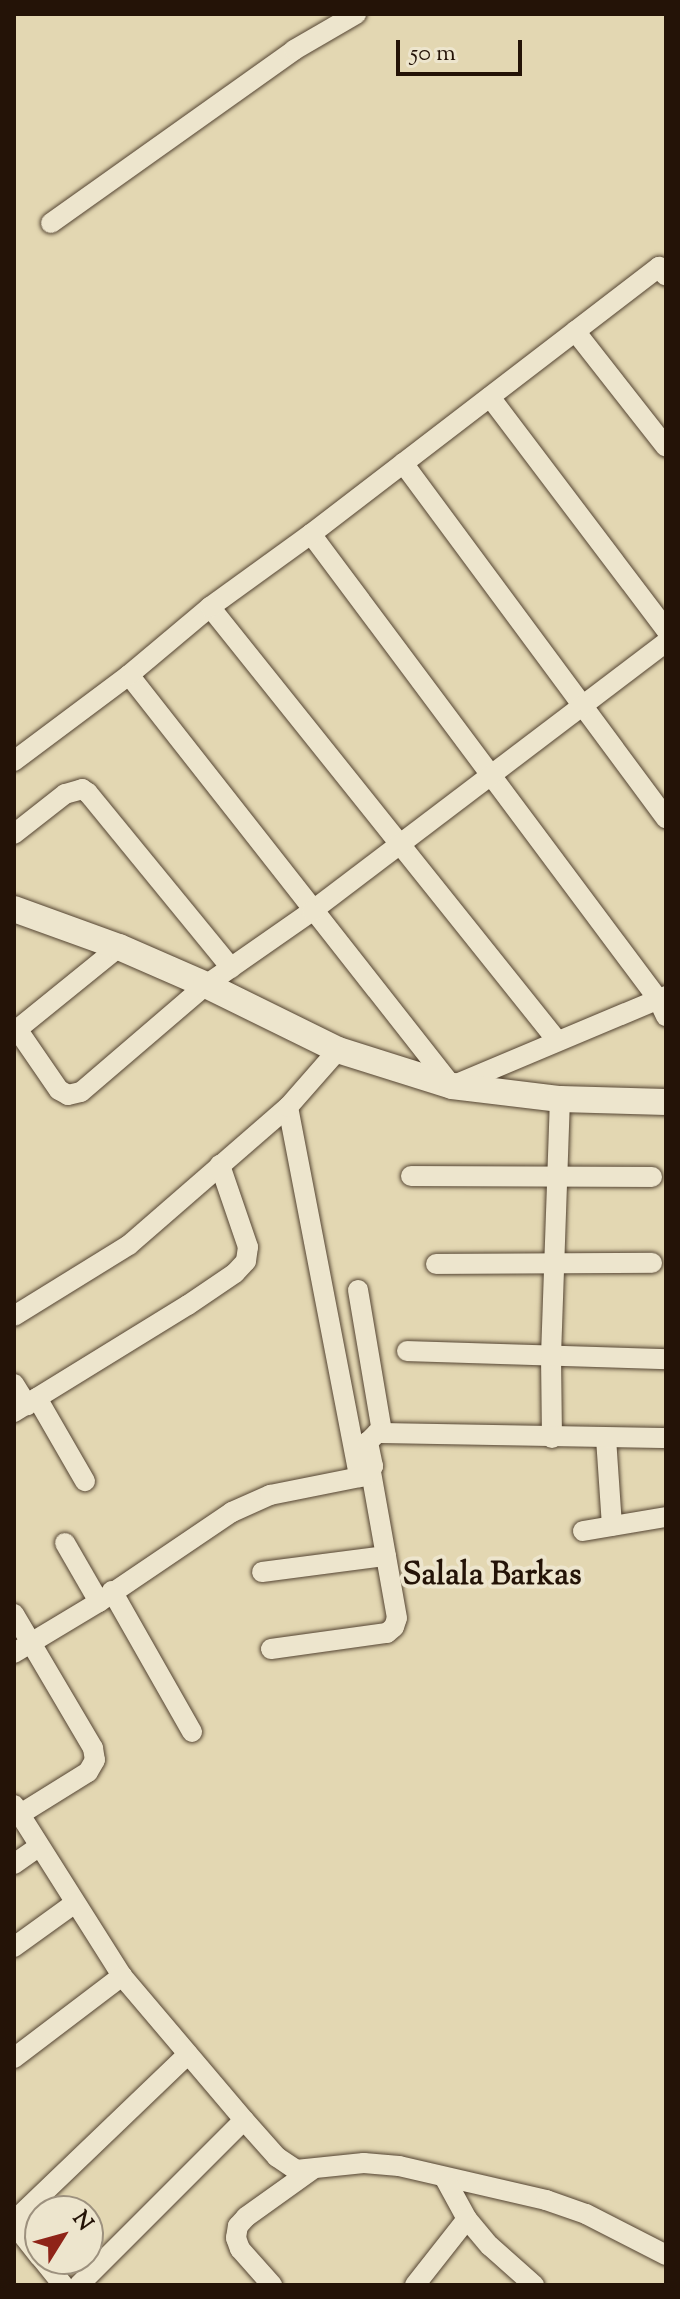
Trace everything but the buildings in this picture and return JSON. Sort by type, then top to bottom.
[{"type":"street","points":[[51,223],[294,50],[356,14]]},
{"type":"street","points":[[14,761],[129,675],[210,607],[311,534],[659,267],[666,276]]},
{"type":"street","points":[[575,331],[666,447]]},
{"type":"street","points":[[490,397],[666,630]]},
{"type":"street","points":[[403,463],[666,818]]},
{"type":"street","points":[[311,534],[663,1004],[556,1039],[452,1086]]},
{"type":"street","points":[[210,607],[556,1039]]},
{"type":"street","points":[[119,947],[16,1031],[59,1090],[74,1095],[206,985],[312,911],[666,642]]},
{"type":"street","points":[[129,675],[452,1086]]},
{"type":"street","points":[[14,834],[65,794],[82,789],[231,968]]},
{"type":"street","points":[[14,909],[119,947],[206,985],[338,1050],[452,1086],[560,1099],[666,1102]]},
{"type":"street","points":[[14,1316],[129,1245],[288,1107],[338,1050]]},
{"type":"street","points":[[552,1438],[551,1356],[560,1099]]},
{"type":"street","points":[[271,1649],[387,1633],[397,1618],[288,1107]]},
{"type":"street","points":[[26,1405],[188,1305],[235,1273],[246,1261],[248,1247],[220,1165]]},
{"type":"street","points":[[411,1176],[652,1177]]},
{"type":"street","points":[[436,1264],[554,1261],[652,1263]]},
{"type":"street","points":[[358,1290],[382,1432]]},
{"type":"street","points":[[407,1351],[666,1359]]},
{"type":"street","points":[[14,1384],[26,1405],[85,1481]]},
{"type":"street","points":[[365,1474],[370,1437],[382,1432],[552,1438],[666,1438]]},
{"type":"street","points":[[606,1438],[612,1526]]},
{"type":"street","points":[[22,1648],[232,1512],[270,1495],[365,1474]]},
{"type":"street","points":[[583,1531],[666,1517]]},
{"type":"street","points":[[65,1543],[106,1596],[192,1732]]},
{"type":"street","points":[[262,1572],[386,1556]]},
{"type":"street","points":[[14,1614],[22,1648],[93,1748],[95,1760],[88,1772],[17,1810],[122,1976],[277,2157],[296,2170],[364,2163],[399,2166],[546,2200],[586,2214],[666,2255]]},
{"type":"street","points":[[14,1864],[38,1847]]},
{"type":"street","points":[[14,1947],[75,1903]]},
{"type":"street","points":[[14,2058],[122,1976]]},
{"type":"street","points":[[16,2232],[188,2054]]},
{"type":"street","points":[[79,2285],[244,2120]]},
{"type":"street","points":[[272,2285],[240,2249],[236,2238],[238,2226],[312,2170]]},
{"type":"street","points":[[444,2177],[467,2219],[508,2265],[534,2285]]},
{"type":"street","points":[[415,2285],[467,2219]]},
{"type":"district","name":"Salala Barkas","points":[[492,1576]]}]
